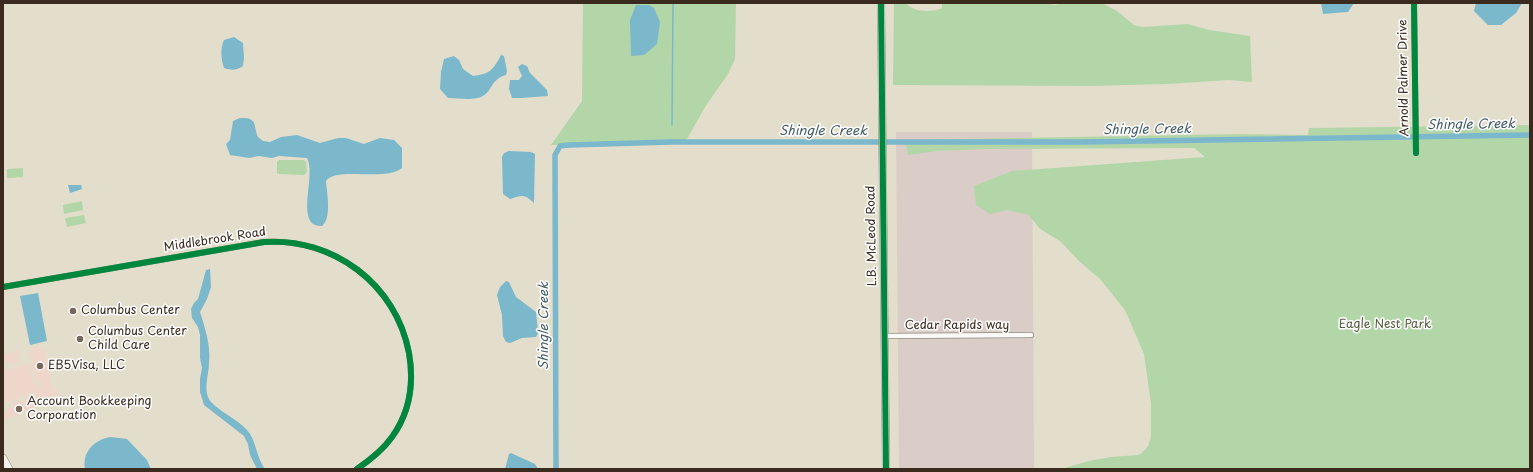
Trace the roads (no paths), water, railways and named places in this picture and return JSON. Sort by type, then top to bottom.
[{"type":"street","name":"L.B. McLeod Road","points":[[881,3],[886,469]]},
{"type":"street","name":"Arnold Palmer Drive","points":[[1414,3],[1416,154]]},
{"type":"street","name":"Middlebrook Road","points":[[3,287],[257,243],[294,243],[315,248],[335,256],[364,274],[387,300],[403,330],[411,366],[409,398],[400,424],[393,436],[381,450],[372,459],[357,469]]},
{"type":"street","name":"Cedar Rapids way","points":[[884,336],[1031,335]]},
{"type":"street","points":[[3,458],[9,469]]},
{"type":"water","points":[[1321,3],[1354,3],[1348,12],[1323,14]]},
{"type":"water","points":[[1476,3],[1522,3],[1516,13],[1501,25],[1488,25],[1474,11]]},
{"type":"water","points":[[636,5],[649,5],[654,8],[660,22],[657,44],[644,55],[631,56],[630,20]]},
{"type":"water","points":[[234,37],[243,43],[244,58],[243,66],[238,69],[231,70],[224,68],[221,50],[224,40]]},
{"type":"water","points":[[501,55],[504,56],[507,71],[506,75],[497,79],[489,91],[483,96],[471,99],[448,98],[440,89],[441,72],[444,59],[454,56],[459,60],[463,69],[473,76],[483,74],[493,68]]},
{"type":"water","points":[[522,64],[527,66],[530,73],[547,90],[548,96],[512,98],[509,89],[510,80],[519,80],[522,76],[518,67]]},
{"type":"water","points":[[240,118],[252,120],[258,137],[263,141],[270,142],[281,137],[297,135],[320,143],[338,138],[346,138],[364,144],[380,138],[394,140],[402,148],[402,168],[394,172],[384,174],[350,174],[331,177],[326,181],[328,205],[327,217],[322,226],[316,225],[311,222],[308,216],[307,200],[310,172],[307,158],[279,156],[272,158],[259,156],[249,158],[230,155],[226,144],[230,140],[233,121]]},
{"type":"water","points":[[509,151],[531,152],[535,154],[534,203],[523,196],[510,199],[503,194],[502,157],[504,153]]},
{"type":"water","points":[[68,185],[81,185],[82,189],[70,193]]},
{"type":"water","points":[[210,269],[211,287],[200,312],[209,350],[207,384],[208,397],[210,401],[243,426],[250,434],[265,469],[257,469],[250,455],[248,444],[244,436],[204,405],[200,392],[202,368],[200,358],[200,335],[198,327],[192,318],[191,309],[198,299],[206,270]]},
{"type":"water","points":[[506,281],[509,282],[516,297],[536,312],[538,333],[536,337],[522,338],[510,343],[506,342],[503,336],[502,315],[497,295],[500,287]]},
{"type":"water","points":[[38,293],[47,341],[30,345],[20,296]]},
{"type":"water","points":[[110,437],[127,439],[147,460],[151,469],[85,469],[85,457],[90,448],[99,441]]},
{"type":"water","points":[[511,453],[535,464],[538,469],[505,469],[509,454]]},
{"type":"waterway","points":[[672,125],[673,3]]},
{"type":"waterway","name":"Shingle Creek","points":[[556,469],[555,155],[560,146],[671,142],[1082,142],[1530,135]]},
{"type":"place","name":"Columbus Center","points":[[73,311]]},
{"type":"place","name":"Columbus Center Child Care","points":[[80,339]]},
{"type":"place","name":"EB5Visa, LLC","points":[[40,366]]},
{"type":"place","name":"Account Bookkeeping Corporation","points":[[19,409]]},
{"type":"park label","name":"Eagle Nest Park","points":[[1385,325]]}]
